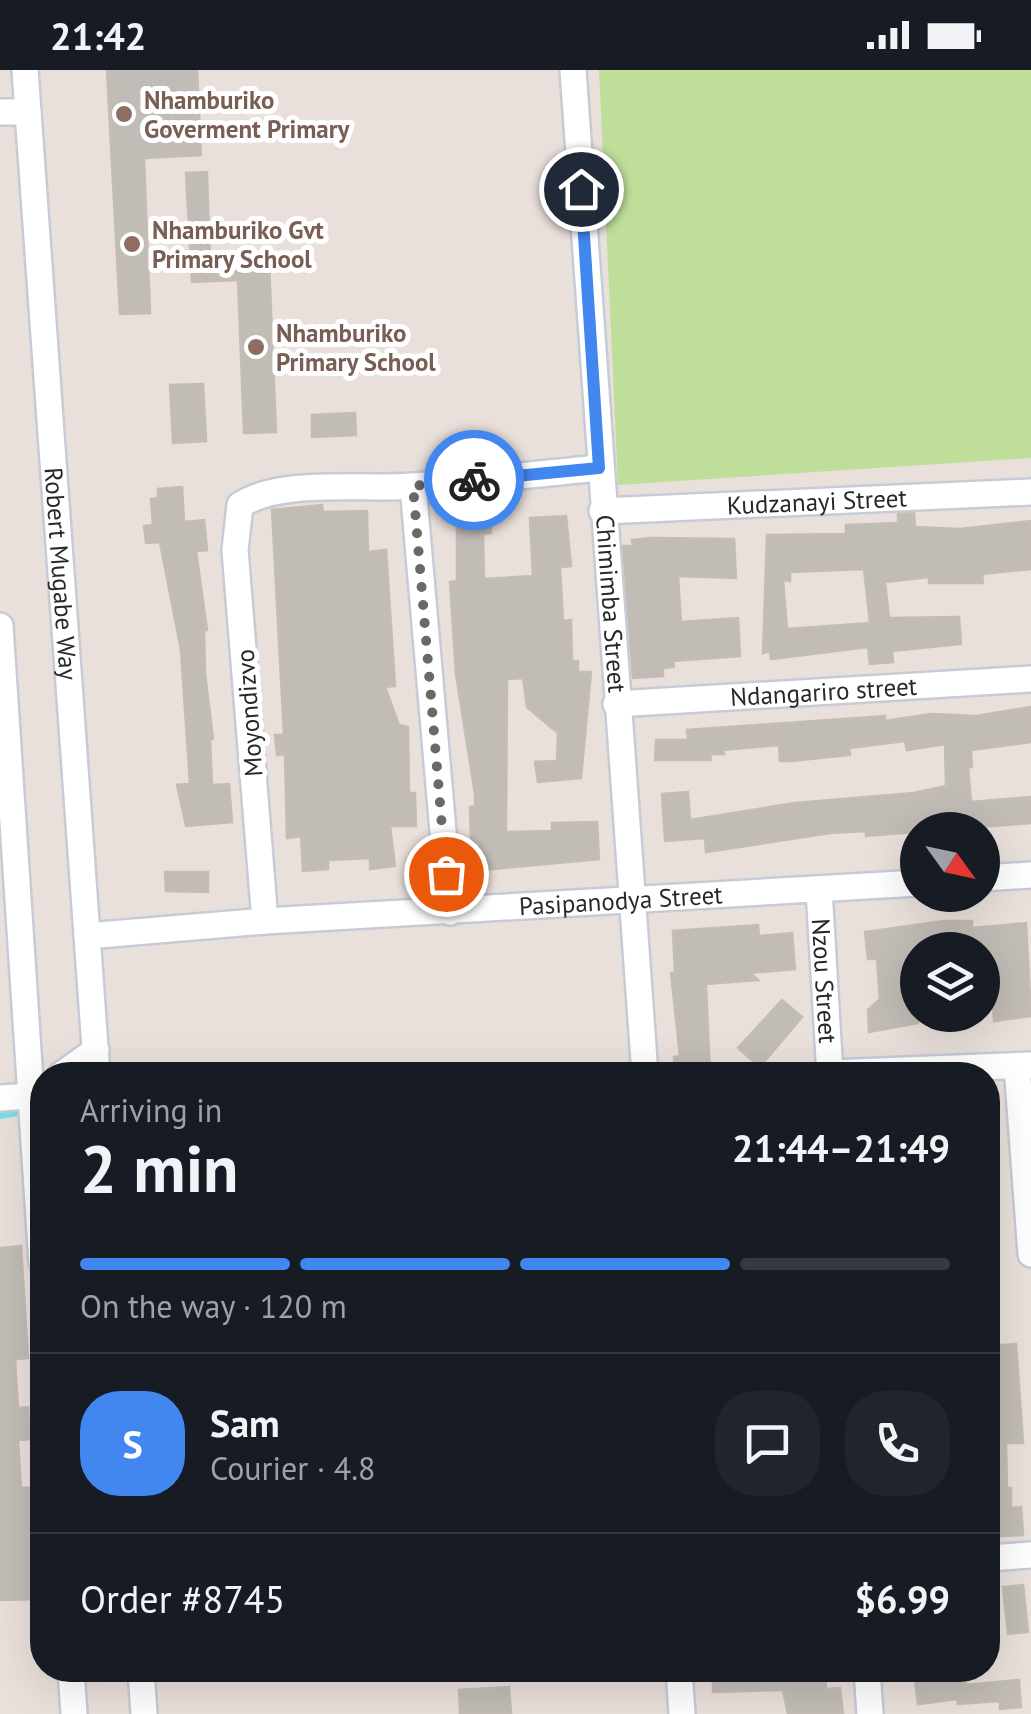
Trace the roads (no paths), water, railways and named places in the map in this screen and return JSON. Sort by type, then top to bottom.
[{"type":"street","name":"Robert Mugabe Way","points":[[25,70],[97,1062]]},
{"type":"street","name":"Chimimba Street","points":[[573,70],[644,1062]]},
{"type":"street","points":[[0,112],[28,112]]},
{"type":"street","points":[[450,912],[413,486],[599,468]]},
{"type":"street","name":"Moyondizvo","points":[[265,921],[235,550],[240,505],[258,494],[282,491],[413,486]]},
{"type":"street","name":"Kudzanayi Street","points":[[602,511],[1031,492]]},
{"type":"street","points":[[0,626],[8,891],[33,1062]]},
{"type":"street","name":"Ndangariro street","points":[[616,704],[1031,679]]},
{"type":"street","points":[[1000,877],[1031,875]]},
{"type":"street","name":"Pasipanodya Street","points":[[87,936],[265,921],[900,884]]},
{"type":"street","name":"Nzou Street","points":[[819,889],[829,1062]]},
{"type":"street","points":[[1024,1066],[1031,1254]]},
{"type":"street","points":[[0,1098],[30,1093]]},
{"type":"street","points":[[1000,1557],[1031,1555]]},
{"type":"street","points":[[72,1682],[74,1714]]},
{"type":"street","points":[[141,1682],[144,1714]]},
{"type":"street","points":[[681,1682],[682,1714]]},
{"type":"street","points":[[868,1682],[870,1714]]},
{"type":"waterway","points":[[0,1116],[23,1112]]},
{"type":"place","name":"Nhamburiko Goverment Primary","points":[[124,114]]},
{"type":"place","name":"Nhamburiko Gvt Primary School","points":[[132,244]]},
{"type":"place","name":"Nhamburiko Primary School","points":[[256,347]]}]
